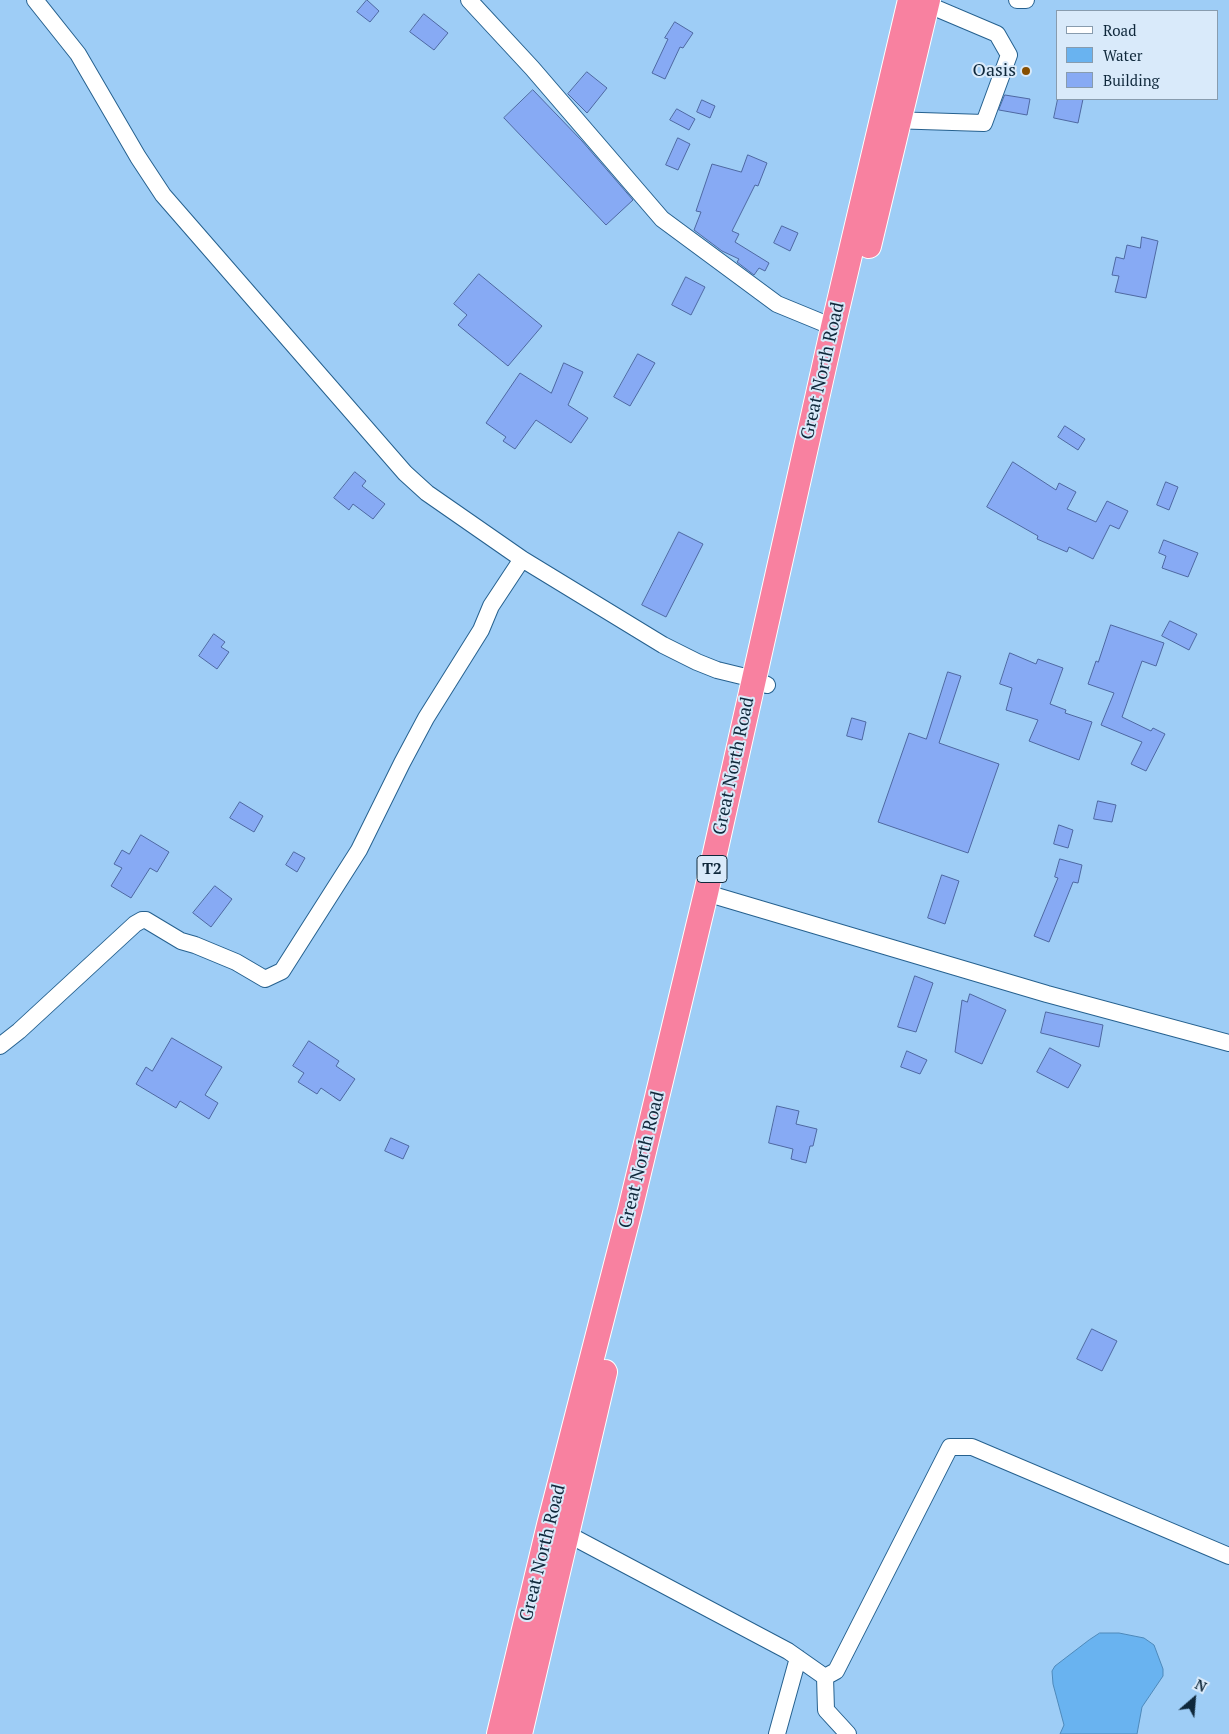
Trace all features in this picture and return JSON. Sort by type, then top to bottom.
[{"type":"highway","name":"Great North Road","points":[[520,1734],[558,1529],[630,1210],[712,895],[890,120],[920,1]]},
{"type":"highway","name":"Great North Road","points":[[760,682],[833,327],[890,120]]},
{"type":"highway","name":"Great North Road","points":[[499,1734],[558,1529]]},
{"type":"street","points":[[35,0],[78,54],[163,195],[405,472],[427,493],[522,559],[662,645],[717,670],[760,682]]},
{"type":"street","points":[[469,0],[532,68],[662,219],[777,304],[833,327]]},
{"type":"street","points":[[1017,0],[1026,0]]},
{"type":"street","points":[[890,120],[984,123],[1009,55],[997,34],[920,1]]},
{"type":"street","points":[[0,1046],[25,1026],[135,924],[142,920],[146,920],[181,941],[228,958],[265,978],[282,971],[360,850],[426,718],[480,630],[491,606],[522,559]]},
{"type":"street","points":[[712,895],[1047,994],[1229,1043]]},
{"type":"street","points":[[825,1677],[836,1671],[950,1447],[972,1447],[1229,1556]]},
{"type":"street","points":[[558,1529],[798,1658],[825,1677]]},
{"type":"street","points":[[777,1734],[798,1658]]},
{"type":"street","points":[[825,1677],[826,1710],[848,1734]]},
{"type":"water","points":[[1100,1633],[1119,1633],[1144,1638],[1154,1645],[1163,1669],[1163,1676],[1142,1707],[1137,1734],[1060,1734],[1064,1725],[1053,1684],[1052,1671],[1055,1666]]},
{"type":"building","points":[[367,0],[379,11],[370,22],[357,12]]},
{"type":"building","points":[[424,14],[448,33],[434,50],[410,32]]},
{"type":"building","points":[[675,22],[693,33],[683,48],[680,47],[665,79],[652,73],[668,39],[665,38]]},
{"type":"building","points":[[587,72],[607,88],[587,113],[568,94]]},
{"type":"building","points":[[533,90],[582,141],[633,200],[606,225],[504,118]]},
{"type":"building","points":[[1005,95],[1030,99],[1027,115],[999,110]]},
{"type":"building","points":[[702,100],[715,106],[710,118],[697,112]]},
{"type":"building","points":[[1058,100],[1083,100],[1078,123],[1054,118]]},
{"type":"building","points":[[677,109],[695,119],[689,130],[670,120]]},
{"type":"building","points":[[678,138],[690,144],[678,170],[666,165]]},
{"type":"building","points":[[748,155],[767,163],[758,186],[755,185],[732,231],[739,234],[735,242],[769,263],[765,271],[759,268],[754,275],[737,262],[739,259],[722,251],[694,230],[701,212],[696,211],[712,164],[741,172]]},
{"type":"building","points":[[782,226],[798,233],[790,251],[774,243]]},
{"type":"building","points":[[1142,237],[1158,241],[1146,298],[1115,292],[1119,276],[1112,275],[1116,257],[1124,259],[1127,245],[1140,248]]},
{"type":"building","points":[[479,274],[542,326],[508,366],[458,325],[467,315],[454,304]]},
{"type":"building","points":[[686,277],[705,287],[691,315],[672,305]]},
{"type":"building","points":[[638,354],[655,363],[630,406],[614,397]]},
{"type":"building","points":[[564,363],[583,372],[568,405],[588,418],[571,443],[536,420],[515,449],[503,441],[506,437],[486,423],[520,373],[551,393]]},
{"type":"building","points":[[1065,426],[1085,439],[1078,450],[1058,437]]},
{"type":"building","points":[[1013,462],[1056,490],[1059,483],[1076,492],[1067,509],[1096,522],[1107,501],[1128,511],[1119,529],[1110,525],[1093,559],[1069,547],[1067,552],[1037,539],[1038,536],[987,507]]},
{"type":"building","points":[[355,472],[366,481],[362,486],[385,504],[373,519],[353,504],[349,510],[334,498]]},
{"type":"building","points":[[1166,482],[1178,487],[1169,510],[1157,505]]},
{"type":"building","points":[[679,532],[703,544],[666,617],[642,605]]},
{"type":"building","points":[[1164,540],[1198,553],[1188,577],[1162,568],[1166,556],[1159,553]]},
{"type":"building","points":[[1170,621],[1197,634],[1189,650],[1162,636]]},
{"type":"building","points":[[1111,625],[1164,643],[1156,666],[1142,661],[1122,717],[1151,731],[1153,728],[1165,734],[1146,771],[1131,764],[1142,742],[1101,725],[1114,693],[1088,684]]},
{"type":"building","points":[[214,634],[225,642],[221,647],[229,652],[217,669],[199,656]]},
{"type":"building","points":[[1010,653],[1036,664],[1038,659],[1063,668],[1050,704],[1066,710],[1065,713],[1092,722],[1079,760],[1029,741],[1038,720],[1006,710],[1012,688],[1000,684]]},
{"type":"building","points":[[948,672],[961,676],[939,743],[999,764],[968,853],[878,822],[909,733],[926,739]]},
{"type":"building","points":[[852,718],[866,722],[862,740],[847,736]]},
{"type":"building","points":[[1098,801],[1116,805],[1112,822],[1094,819]]},
{"type":"building","points":[[240,802],[263,816],[254,832],[230,818]]},
{"type":"building","points":[[1059,825],[1073,830],[1068,848],[1054,844]]},
{"type":"building","points":[[141,835],[169,852],[157,872],[150,868],[131,898],[111,886],[122,868],[114,864],[122,850],[129,854]]},
{"type":"building","points":[[294,852],[305,858],[297,872],[286,865]]},
{"type":"building","points":[[1060,859],[1082,865],[1078,883],[1073,882],[1049,942],[1034,936],[1058,878],[1055,877]]},
{"type":"building","points":[[942,875],[959,881],[945,924],[928,918]]},
{"type":"building","points":[[215,886],[232,899],[211,927],[193,913]]},
{"type":"building","points":[[915,976],[933,983],[916,1032],[898,1027]]},
{"type":"building","points":[[970,994],[1006,1010],[982,1064],[955,1052],[962,1000],[967,1002]]},
{"type":"building","points":[[1046,1012],[1103,1025],[1099,1047],[1041,1033]]},
{"type":"building","points":[[172,1038],[222,1067],[205,1095],[218,1103],[209,1119],[180,1101],[176,1108],[136,1084],[146,1067],[152,1071]]},
{"type":"building","points":[[309,1041],[339,1061],[336,1066],[355,1079],[340,1101],[321,1088],[317,1094],[298,1082],[304,1073],[293,1066]]},
{"type":"building","points":[[1050,1048],[1081,1065],[1068,1088],[1037,1072]]},
{"type":"building","points":[[907,1051],[927,1060],[920,1074],[901,1067]]},
{"type":"building","points":[[777,1106],[799,1111],[796,1124],[817,1129],[806,1163],[791,1159],[793,1149],[769,1143]]},
{"type":"building","points":[[391,1138],[409,1146],[403,1159],[385,1151]]},
{"type":"building","points":[[1092,1329],[1117,1341],[1102,1371],[1077,1359]]},
{"type":"place","name":"Oasis","points":[[1026,71]]}]
